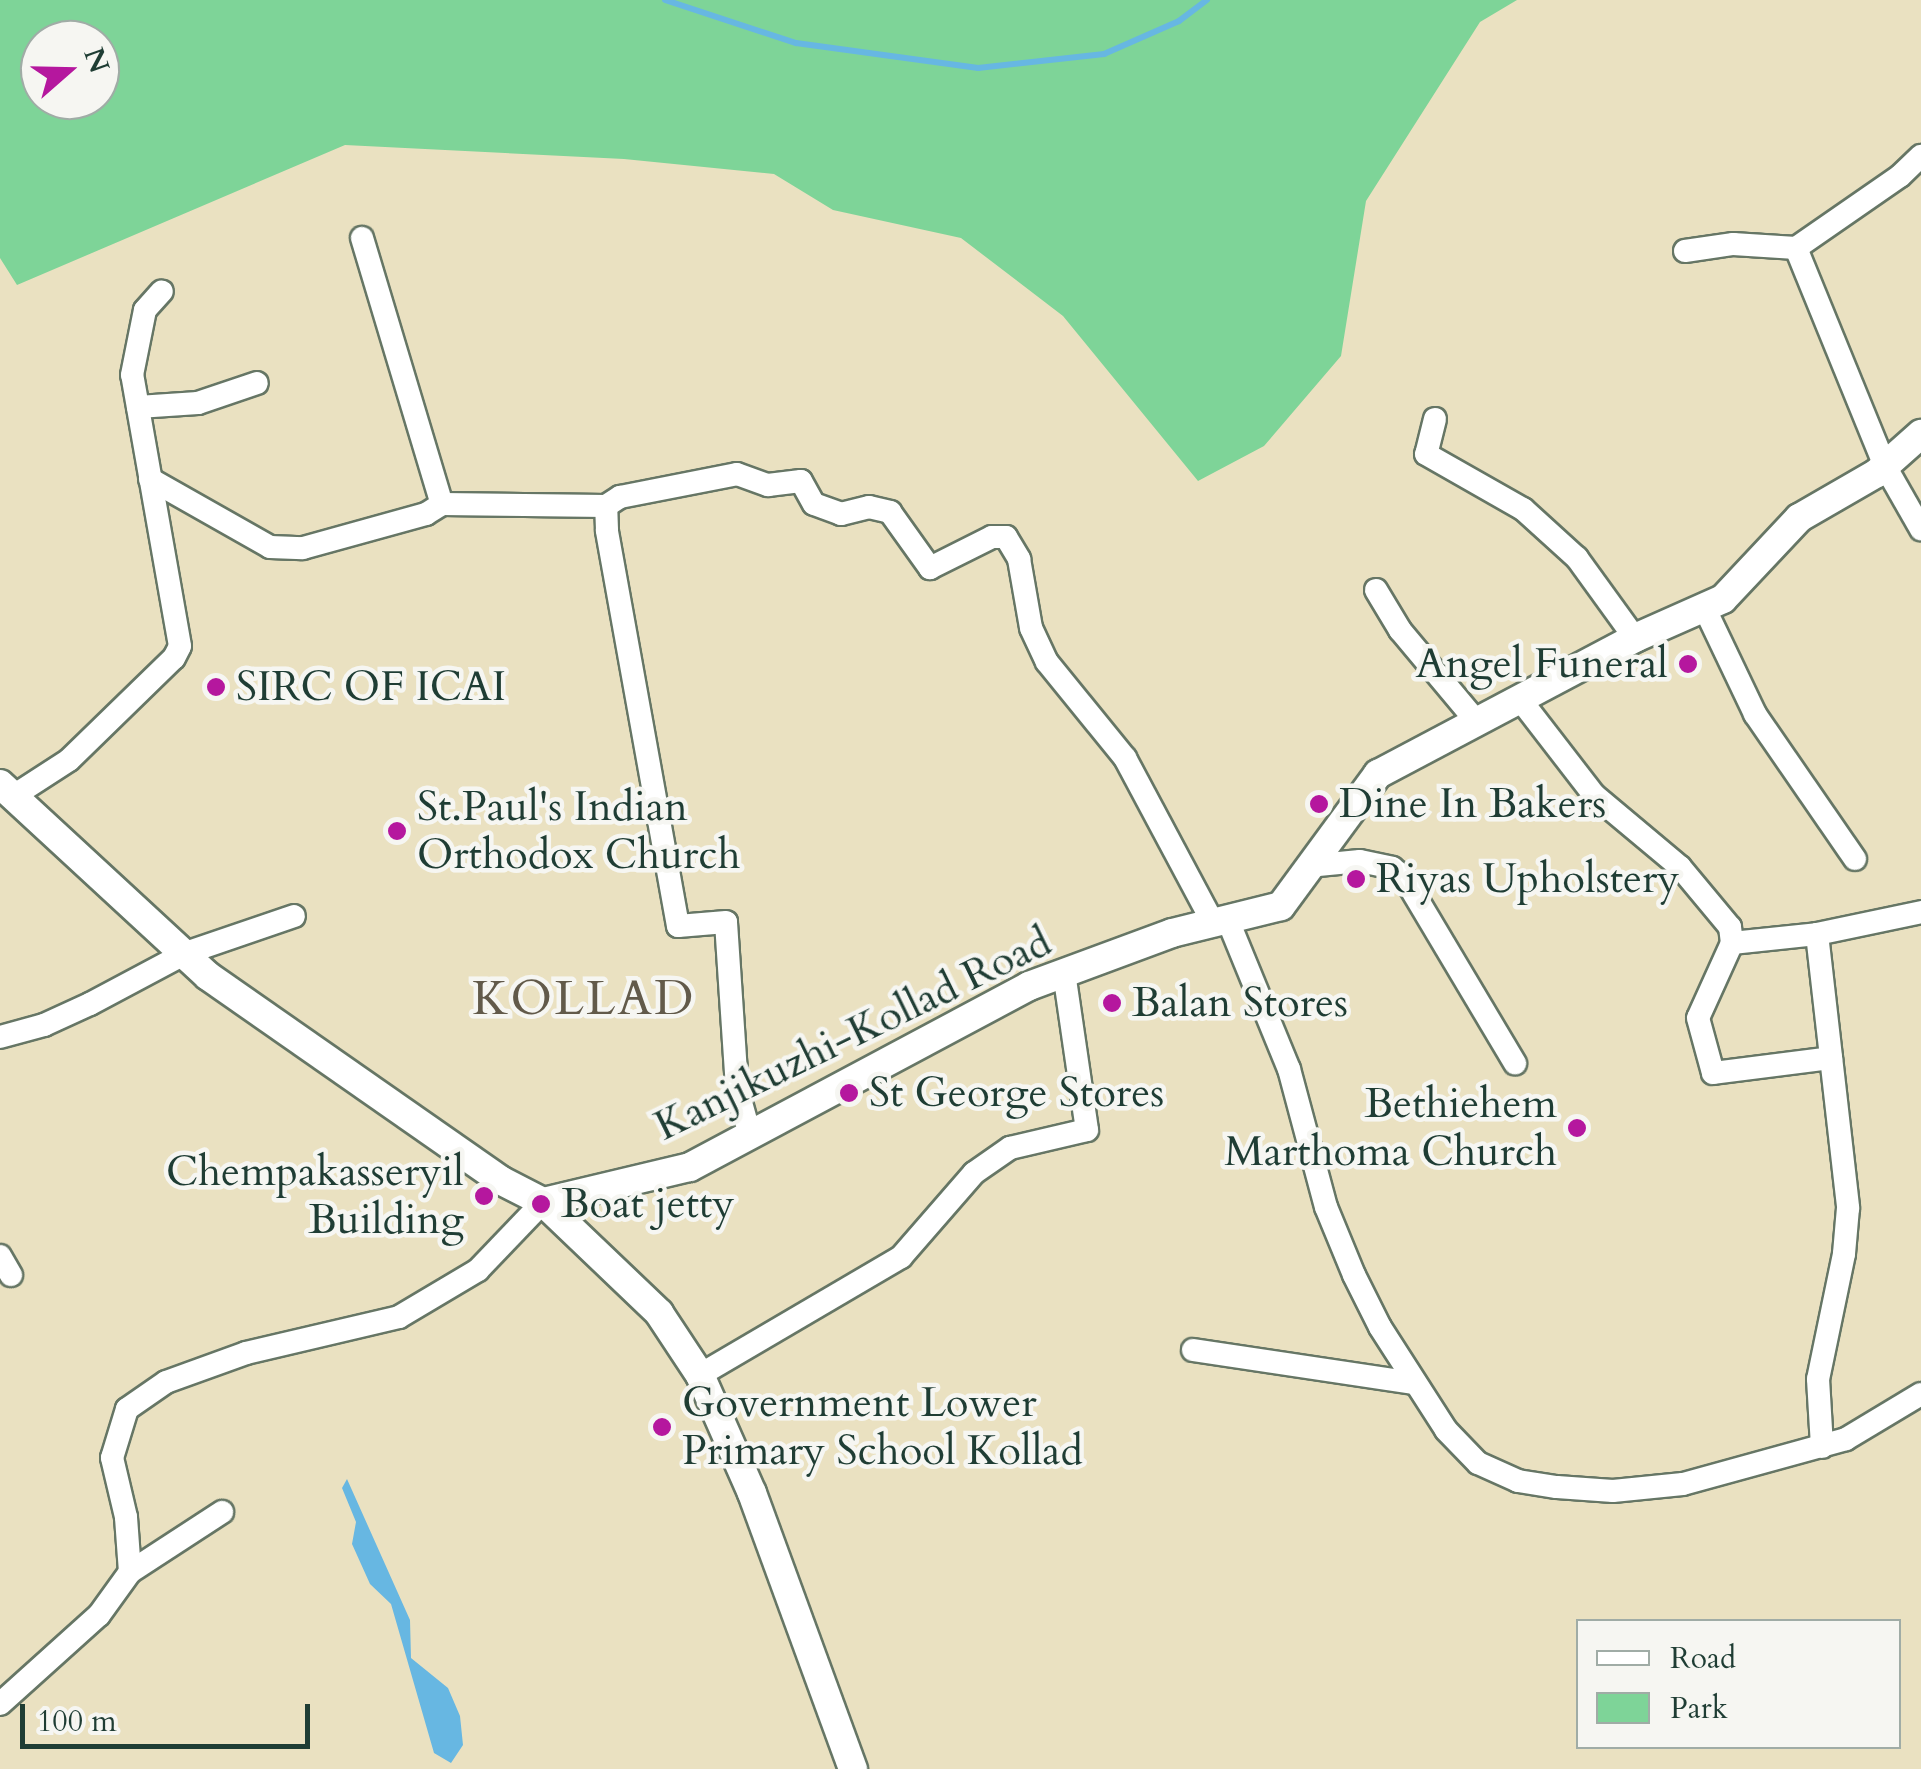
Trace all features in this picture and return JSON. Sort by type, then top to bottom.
[{"type":"main road","name":"Kanjikuzhi-Kollad Road","points":[[543,1202],[690,1168],[1029,986],[1220,919],[1281,906],[1378,774],[1635,638],[1723,599],[1799,518],[1884,466],[1921,434]]},
{"type":"main road","points":[[7,790],[208,976],[500,1180],[543,1202],[659,1313],[700,1375],[752,1494],[838,1740],[853,1769]]},
{"type":"street","points":[[1685,251],[1733,244],[1796,248],[1900,176],[1921,156]]},
{"type":"street","points":[[362,238],[442,504]]},
{"type":"street","points":[[1796,248],[1884,466],[1921,530]]},
{"type":"street","points":[[7,790],[69,760],[174,658],[180,646],[132,375],[145,310],[162,291]]},
{"type":"street","points":[[138,406],[198,403],[257,383]]},
{"type":"street","points":[[1435,419],[1426,454],[1523,509],[1577,558],[1635,638]]},
{"type":"street","points":[[150,480],[270,547],[302,548],[426,514],[442,504],[606,506],[651,490],[737,474],[752,483],[768,485],[801,481],[814,504],[841,514],[880,507],[899,521],[930,568],[992,537],[1006,537],[1018,559],[1024,604],[1042,652],[1056,675],[1125,758],[1220,919],[1289,1069],[1340,1241],[1380,1326],[1446,1430],[1478,1463],[1518,1481],[1613,1491],[1682,1484],[1822,1447],[1871,1426],[1921,1394]]},
{"type":"street","points":[[606,506],[678,926],[726,922],[737,1088],[750,1135]]},
{"type":"street","points":[[1376,590],[1400,630],[1476,721]]},
{"type":"street","points":[[1704,607],[1755,714],[1855,859]]},
{"type":"street","points":[[1519,698],[1594,794],[1680,867],[1730,928],[1732,943],[1698,1018],[1713,1073],[1831,1058]]},
{"type":"street","points":[[1308,866],[1360,861],[1392,868],[1404,877],[1514,1064]]},
{"type":"street","points":[[1732,943],[1817,934],[1921,912]]},
{"type":"street","points":[[0,1037],[90,1004],[186,953],[294,916]]},
{"type":"street","points":[[1817,934],[1848,1208],[1844,1254],[1818,1378],[1822,1447]]},
{"type":"street","points":[[700,1375],[902,1258],[974,1173],[1010,1148],[1086,1130],[1064,973]]},
{"type":"street","points":[[130,1572],[126,1516],[112,1458],[126,1409],[166,1382],[246,1353],[398,1318],[478,1270],[543,1202]]},
{"type":"street","points":[[1194,1350],[1414,1383]]},
{"type":"street","points":[[0,1704],[98,1615],[130,1572],[222,1512]]},
{"type":"green space","points":[[0,0],[1517,0],[1480,22],[1366,201],[1341,356],[1264,446],[1198,481],[1063,316],[961,238],[833,210],[774,174],[624,159],[345,145],[17,285],[0,258]]},
{"type":"water","points":[[347,1479],[410,1620],[411,1658],[448,1688],[460,1716],[463,1745],[451,1763],[434,1753],[391,1604],[370,1584],[352,1544],[356,1522],[342,1488]]},
{"type":"waterway","points":[[665,0],[796,43],[978,68],[1104,54],[1179,21],[1207,0]]},
{"type":"place","name":"Angel Funeral","points":[[1688,664]]},
{"type":"place","name":"SIRC OF ICAI","points":[[216,687]]},
{"type":"place","name":"Dine In Bakers","points":[[1319,804]]},
{"type":"place","name":"St.Paul's Indian Orthodox Church","points":[[397,831]]},
{"type":"place","name":"Riyas Upholstery","points":[[1356,879]]},
{"type":"place","name":"Balan Stores","points":[[1112,1003]]},
{"type":"place","name":"St George Stores","points":[[849,1093]]},
{"type":"place","name":"Bethiehem Marthoma Church","points":[[1577,1128]]},
{"type":"place","name":"Chempakasseryil Building","points":[[484,1196]]},
{"type":"place","name":"Boat jetty","points":[[541,1204]]},
{"type":"place","name":"Government Lower Primary School Kollad","points":[[662,1427]]},
{"type":"district","name":"KOLLAD","points":[[584,999]]}]
